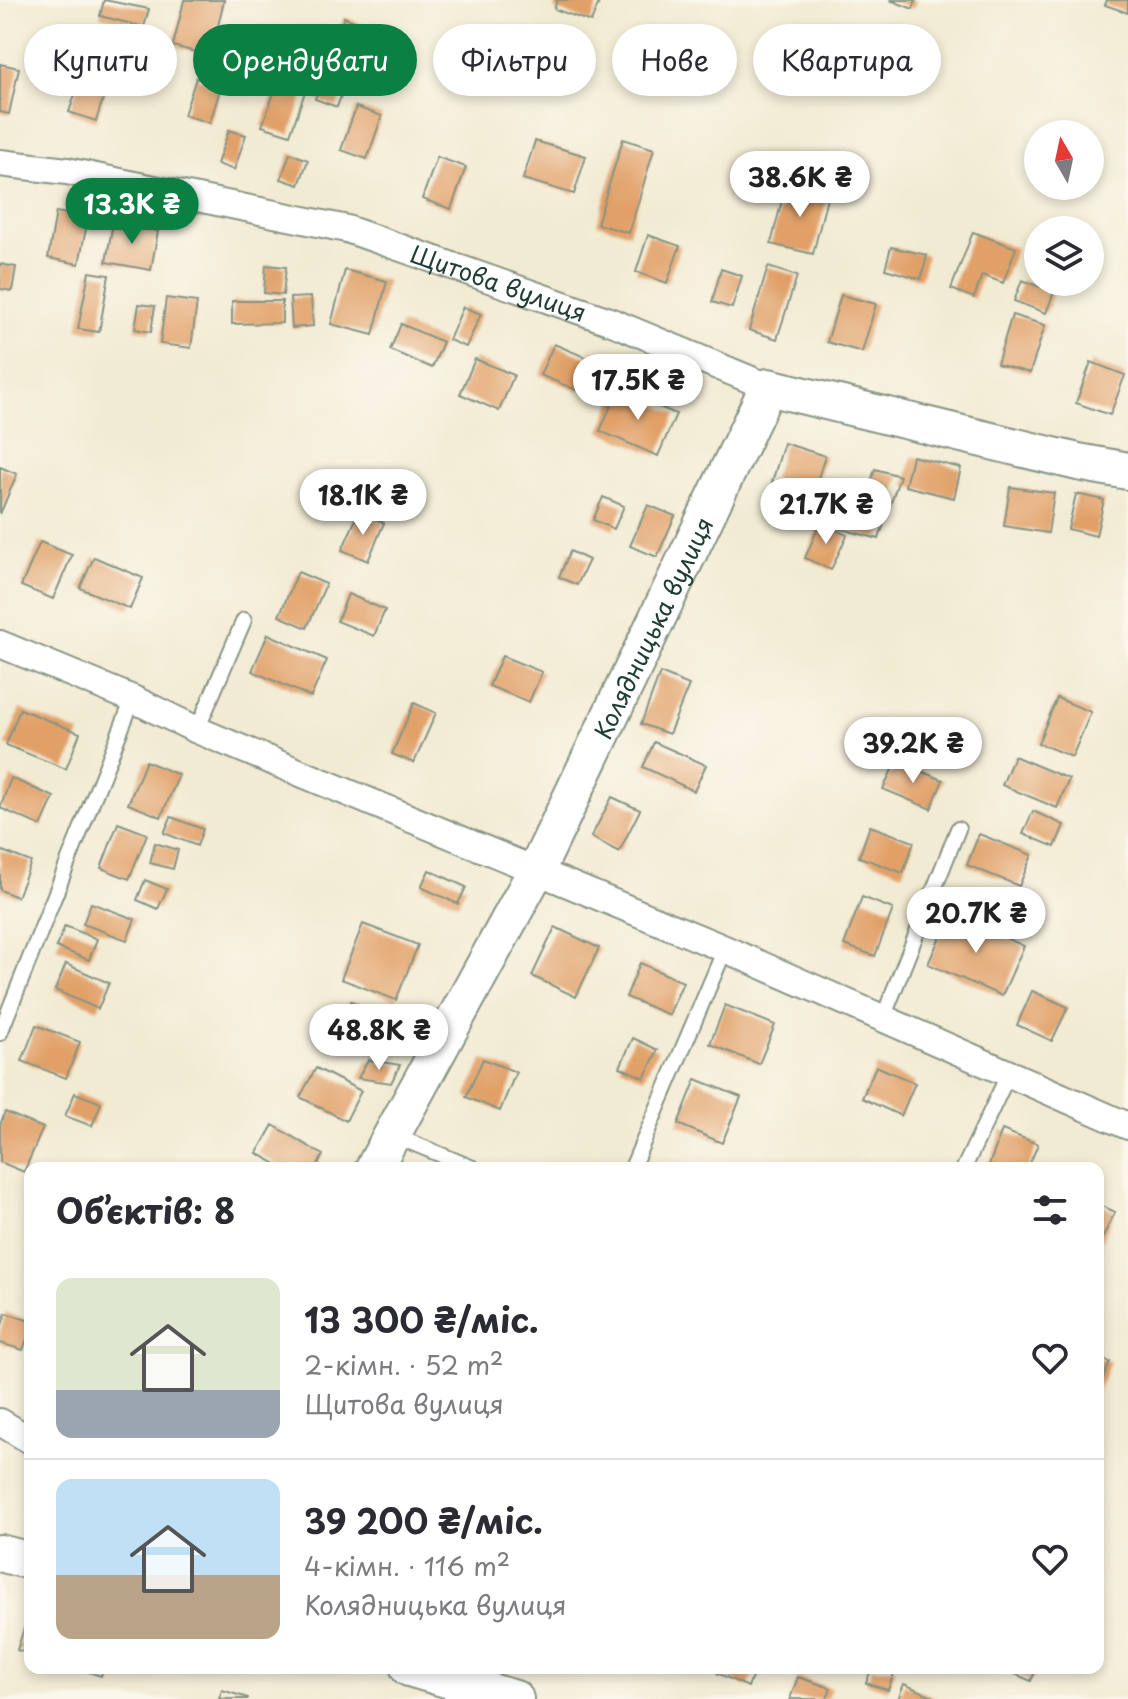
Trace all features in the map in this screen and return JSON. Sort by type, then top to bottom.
[{"type":"street","name":"Щитова вулиця","points":[[0,163],[67,171],[347,229],[612,322],[768,387],[1128,471]]},
{"type":"street","name":"Колядницька вулиця","points":[[377,1162],[537,869],[768,387]]},
{"type":"street","points":[[0,644],[133,699],[197,730],[725,949],[1128,1126]]},
{"type":"street","points":[[0,1422],[24,1436]]},
{"type":"street","points":[[0,1553],[24,1559]]},
{"type":"street","points":[[430,1674],[515,1699]]},
{"type":"lane","points":[[197,730],[244,620]]},
{"type":"lane","points":[[0,1033],[133,699]]},
{"type":"lane","points":[[883,1018],[958,829]]},
{"type":"lane","points":[[635,1162],[725,949]]},
{"type":"lane","points":[[967,1162],[1009,1073]]},
{"type":"lane","points":[[393,1135],[458,1162]]},
{"type":"building","points":[[104,0],[149,9],[145,24],[100,16]]},
{"type":"building","points":[[184,0],[224,0],[218,24],[193,24],[193,51],[177,47],[177,29]]},
{"type":"building","points":[[557,0],[600,0],[591,22],[554,9]]},
{"type":"building","points":[[890,0],[916,0],[913,9]]},
{"type":"building","points":[[1107,0],[1128,0],[1128,13],[1105,5]]},
{"type":"building","points":[[344,17],[362,24],[341,24]]},
{"type":"building","points":[[0,64],[19,68],[9,114],[0,112]]},
{"type":"building","points":[[193,87],[193,96],[218,96],[210,123],[184,115]]},
{"type":"building","points":[[74,96],[104,96],[96,121],[69,112]]},
{"type":"building","points":[[273,96],[304,96],[290,135],[262,126]]},
{"type":"building","points":[[316,96],[341,96],[337,107],[315,99]]},
{"type":"building","points":[[356,107],[382,116],[367,159],[341,150]]},
{"type":"building","points":[[229,130],[246,135],[234,170],[217,164]]},
{"type":"building","points":[[623,139],[654,149],[629,233],[597,224]]},
{"type":"building","points":[[535,141],[586,156],[574,194],[523,179]]},
{"type":"building","points":[[290,153],[308,160],[299,185],[281,179]]},
{"type":"building","points":[[437,157],[466,167],[451,209],[422,199]]},
{"type":"building","points":[[786,184],[828,194],[813,254],[771,244]]},
{"type":"building","points":[[56,212],[88,218],[79,264],[48,258]]},
{"type":"building","points":[[113,223],[158,231],[151,270],[106,262]]},
{"type":"building","points":[[973,232],[1016,248],[1003,283],[982,275],[974,298],[951,289]]},
{"type":"building","points":[[648,235],[680,246],[667,283],[636,272]]},
{"type":"building","points":[[891,247],[927,255],[921,279],[885,269]]},
{"type":"building","points":[[0,264],[16,267],[12,291],[0,289]]},
{"type":"building","points":[[266,265],[286,267],[283,295],[264,293]]},
{"type":"building","points":[[768,267],[797,276],[777,339],[749,330]]},
{"type":"building","points":[[721,269],[742,276],[732,308],[712,302]]},
{"type":"building","points":[[345,270],[387,281],[373,335],[331,324]]},
{"type":"building","points":[[89,272],[109,275],[99,332],[78,329]]},
{"type":"building","points":[[1022,280],[1024,296],[1052,296],[1046,313],[1014,301]]},
{"type":"building","points":[[841,295],[876,304],[862,352],[827,342]]},
{"type":"building","points":[[311,297],[313,326],[292,328],[290,298]]},
{"type":"building","points":[[166,298],[197,302],[191,348],[160,344]]},
{"type":"building","points":[[232,301],[282,301],[282,323],[232,324]]},
{"type":"building","points":[[139,304],[155,306],[151,332],[135,329]]},
{"type":"building","points":[[463,307],[481,314],[466,347],[449,340]]},
{"type":"building","points":[[1012,315],[1045,325],[1030,373],[997,364]]},
{"type":"building","points":[[401,324],[443,342],[432,368],[390,350]]},
{"type":"building","points":[[554,344],[592,360],[579,391],[540,375]]},
{"type":"building","points":[[475,359],[514,375],[499,411],[460,394]]},
{"type":"building","points":[[1091,362],[1125,375],[1110,415],[1076,403]]},
{"type":"building","points":[[618,389],[676,414],[658,456],[600,431]]},
{"type":"building","points":[[784,443],[825,456],[813,494],[772,482]]},
{"type":"building","points":[[912,456],[961,468],[954,498],[905,486]]},
{"type":"building","points":[[0,467],[17,474],[0,514]]},
{"type":"building","points":[[875,469],[900,476],[879,539],[826,525],[839,480],[869,488]]},
{"type":"building","points":[[1010,487],[1054,493],[1048,533],[1004,526]]},
{"type":"building","points":[[1076,494],[1104,500],[1096,536],[1068,529]]},
{"type":"building","points":[[603,497],[624,506],[614,529],[593,520]]},
{"type":"building","points":[[648,505],[675,516],[657,557],[630,546]]},
{"type":"building","points":[[359,512],[384,523],[368,561],[342,550]]},
{"type":"building","points":[[820,523],[847,535],[831,570],[805,558]]},
{"type":"building","points":[[40,542],[72,555],[53,599],[21,586]]},
{"type":"building","points":[[570,551],[589,560],[577,585],[559,577]]},
{"type":"building","points":[[94,557],[143,578],[130,609],[80,588]]},
{"type":"building","points":[[298,572],[326,584],[307,628],[279,616]]},
{"type":"building","points":[[348,594],[385,610],[374,636],[337,621]]},
{"type":"building","points":[[268,634],[327,660],[311,697],[252,671]]},
{"type":"building","points":[[502,656],[542,672],[529,702],[489,686]]},
{"type":"building","points":[[660,673],[689,685],[669,734],[641,724]]},
{"type":"building","points":[[1057,698],[1091,712],[1072,757],[1038,743]]},
{"type":"building","points":[[414,703],[436,713],[414,763],[392,754]]},
{"type":"building","points":[[20,709],[80,733],[66,769],[6,745]]},
{"type":"building","points":[[654,742],[706,765],[694,791],[643,767]]},
{"type":"building","points":[[1014,756],[1069,779],[1057,808],[1002,785]]},
{"type":"building","points":[[146,761],[179,775],[161,817],[128,804]]},
{"type":"building","points":[[896,761],[943,780],[931,809],[883,789]]},
{"type":"building","points":[[11,778],[54,797],[41,826],[0,808]]},
{"type":"building","points":[[612,797],[640,810],[619,852],[591,837]]},
{"type":"building","points":[[1033,811],[1064,825],[1055,847],[1023,834]]},
{"type":"building","points":[[171,817],[203,829],[197,846],[164,833]]},
{"type":"building","points":[[118,823],[147,834],[129,879],[101,868]]},
{"type":"building","points":[[870,826],[914,842],[903,873],[859,857]]},
{"type":"building","points":[[979,834],[1032,855],[1019,886],[967,865]]},
{"type":"building","points":[[155,843],[178,850],[173,869],[150,863]]},
{"type":"building","points":[[0,850],[31,862],[17,897],[0,890]]},
{"type":"building","points":[[429,870],[466,887],[458,904],[421,887]]},
{"type":"building","points":[[145,880],[167,889],[158,909],[137,900]]},
{"type":"building","points":[[862,897],[893,909],[875,956],[844,945]]},
{"type":"building","points":[[91,903],[135,919],[127,940],[83,924]]},
{"type":"building","points":[[950,914],[1024,946],[1002,996],[928,964]]},
{"type":"building","points":[[363,924],[418,945],[396,1000],[341,979]]},
{"type":"building","points":[[65,926],[97,939],[89,960],[56,947]]},
{"type":"building","points":[[555,927],[599,948],[576,997],[532,976]]},
{"type":"building","points":[[640,963],[683,982],[669,1015],[626,997]]},
{"type":"building","points":[[66,964],[109,983],[98,1009],[55,990]]},
{"type":"building","points":[[1032,991],[1068,1007],[1052,1041],[1017,1025]]},
{"type":"building","points":[[351,1001],[397,1022],[385,1048],[339,1027]]},
{"type":"building","points":[[725,1005],[775,1025],[759,1064],[710,1044]]},
{"type":"building","points":[[36,1025],[80,1042],[66,1078],[22,1061]]},
{"type":"building","points":[[633,1038],[658,1050],[644,1078],[620,1067]]},
{"type":"building","points":[[483,1059],[516,1072],[500,1111],[466,1097]]},
{"type":"building","points":[[368,1060],[400,1065],[391,1083],[358,1078]]},
{"type":"building","points":[[876,1066],[915,1083],[901,1116],[862,1098]]},
{"type":"building","points":[[316,1068],[361,1091],[346,1121],[300,1097]]},
{"type":"building","points":[[696,1079],[741,1097],[722,1143],[678,1124]]},
{"type":"building","points":[[75,1093],[101,1103],[92,1126],[65,1116]]},
{"type":"building","points":[[5,1112],[43,1128],[28,1162],[24,1162],[24,1172],[0,1162],[0,1125]]},
{"type":"building","points":[[273,1125],[323,1155],[319,1162],[273,1162],[257,1153]]},
{"type":"building","points":[[1002,1130],[1038,1144],[1030,1162],[990,1162]]},
{"type":"building","points":[[1104,1207],[1115,1212],[1104,1235]]},
{"type":"building","points":[[6,1313],[24,1319],[23,1350],[0,1343]]},
{"type":"building","points":[[1104,1360],[1110,1362],[1104,1376]]},
{"type":"building","points":[[24,1628],[24,1652],[17,1650]]},
{"type":"building","points":[[719,1674],[753,1674],[748,1687]]},
{"type":"building","points":[[870,1674],[894,1674],[888,1690],[866,1683]]},
{"type":"building","points":[[1015,1674],[1034,1674],[1031,1681]]},
{"type":"building","points":[[798,1677],[831,1688],[827,1699],[790,1699]]},
{"type":"building","points":[[904,1684],[939,1699],[898,1699]]},
{"type":"building","points":[[222,1690],[248,1698],[248,1699],[219,1699]]}]
